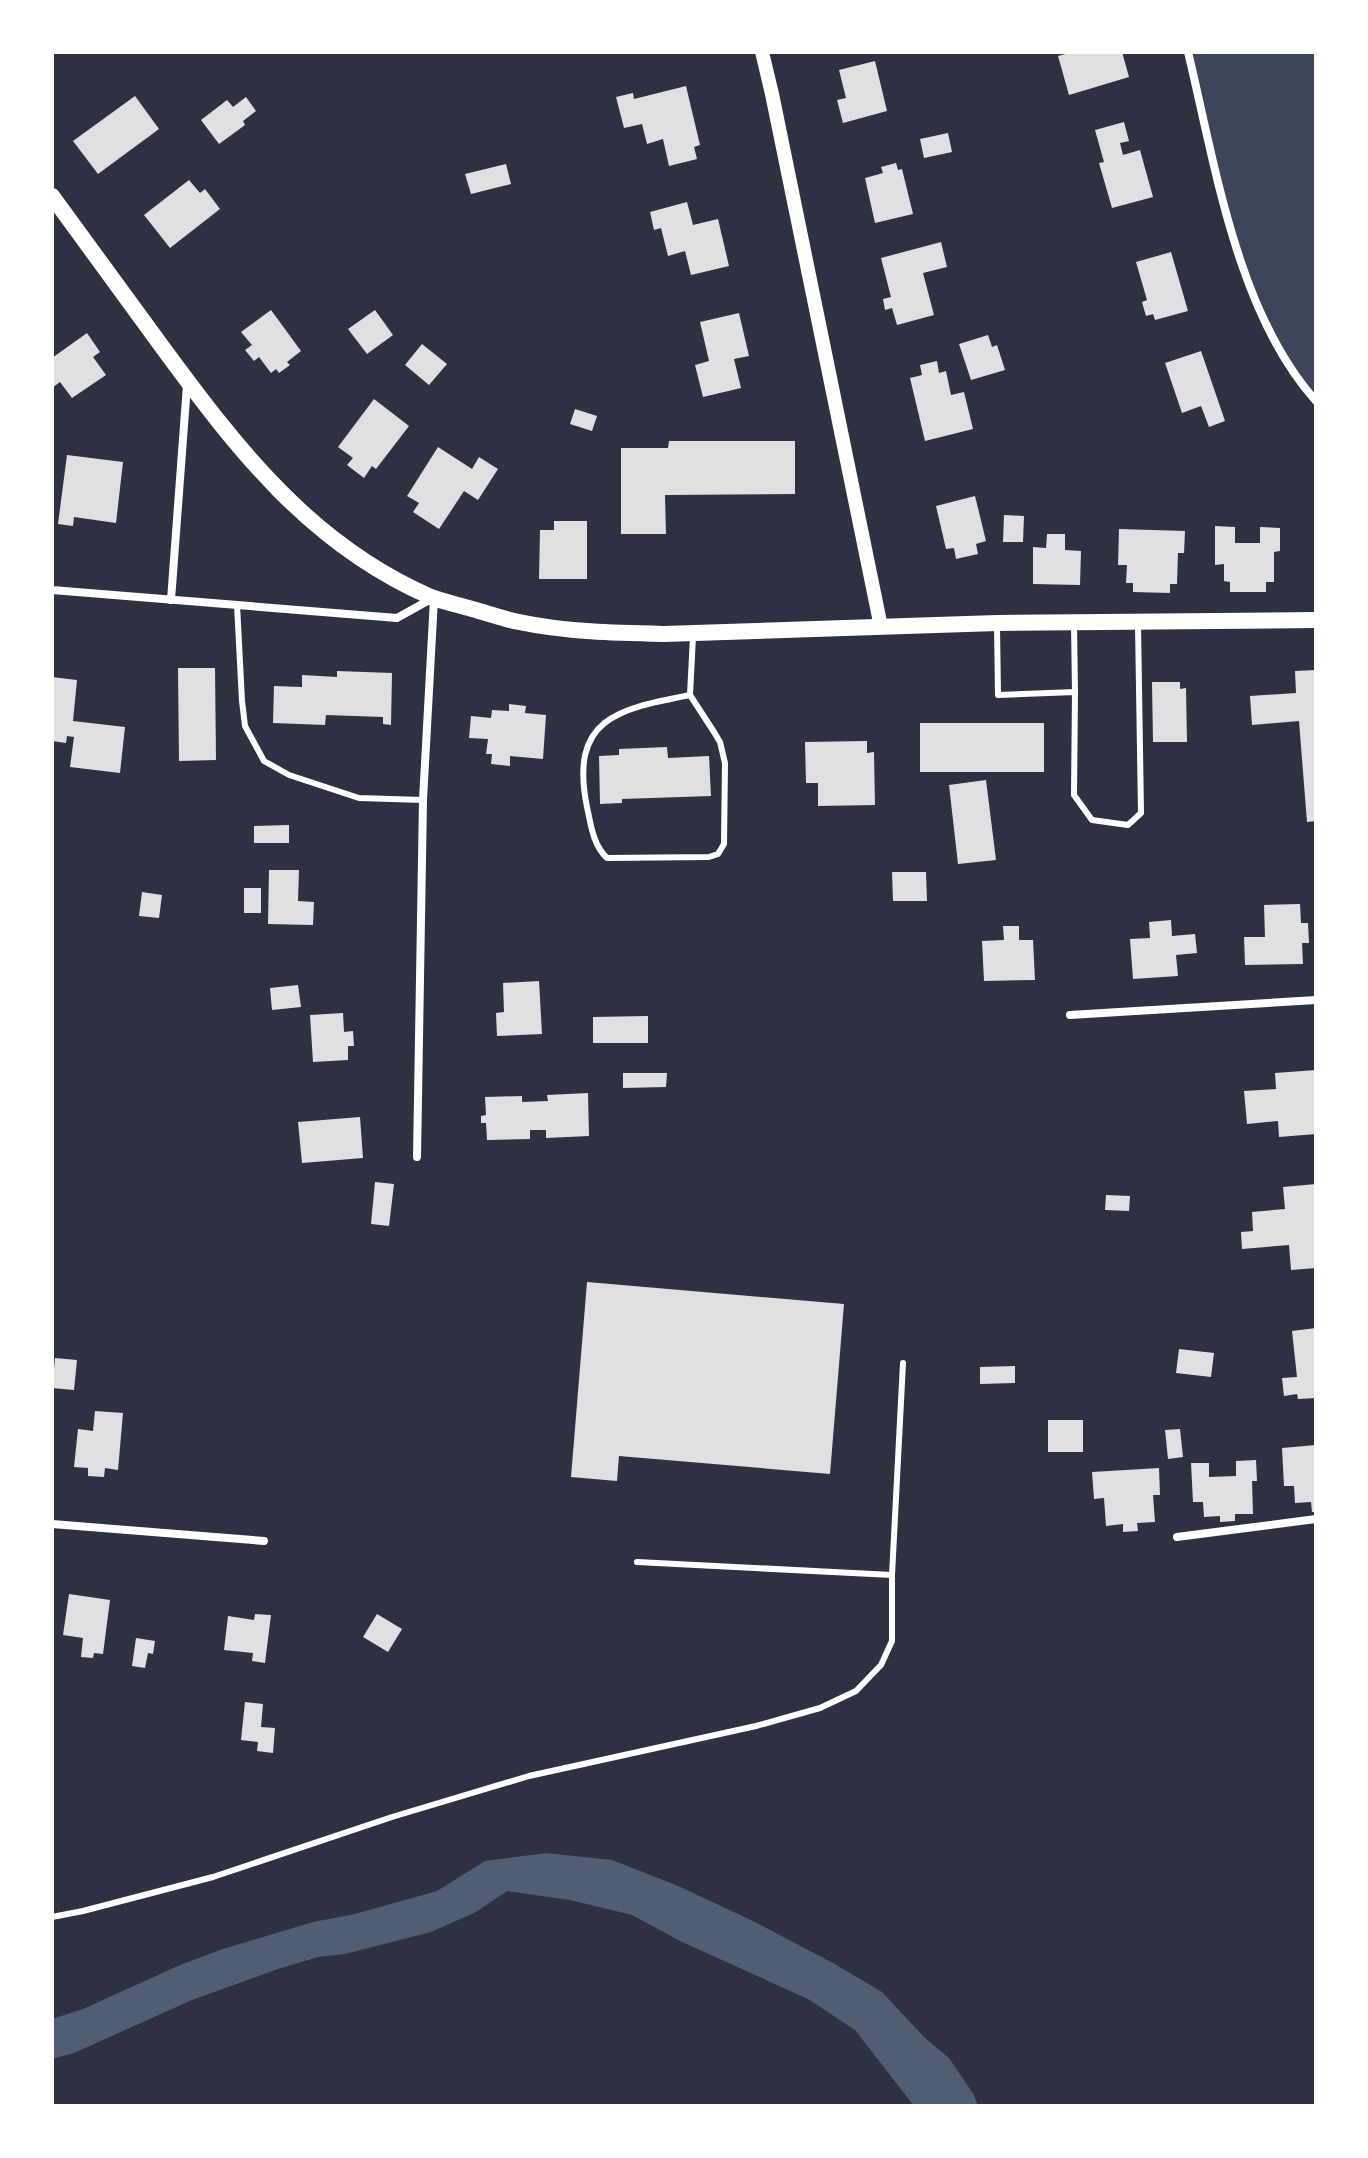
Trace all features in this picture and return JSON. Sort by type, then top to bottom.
[{"type":"main road","points":[[52,196],[187,380],[270,483],[318,528],[355,555],[434,598],[518,622],[561,629],[653,634],[997,623],[1316,620]]},
{"type":"street","points":[[762,52],[881,627]]},
{"type":"street","points":[[1188,52],[1232,232],[1250,283],[1285,360],[1316,401]]},
{"type":"street","points":[[171,600],[187,380]]},
{"type":"street","points":[[52,590],[397,618],[434,598]]},
{"type":"street","points":[[417,1157],[423,800],[434,598]]},
{"type":"street","points":[[1070,1015],[1316,1000]]},
{"type":"street","points":[[1177,1537],[1316,1519]]},
{"type":"street","points":[[52,1524],[264,1541]]},
{"type":"lane","points":[[237,605],[245,726],[264,761],[289,775],[359,798],[423,800]]},
{"type":"lane","points":[[1074,622],[1074,795],[1092,820],[1128,825],[1141,813],[1138,621]]},
{"type":"lane","points":[[997,623],[998,695],[1075,692]]},
{"type":"lane","points":[[690,695],[626,710],[600,725],[591,736],[584,764],[584,791],[593,836],[607,858],[709,857],[718,854],[724,844],[725,763],[720,742],[690,695],[693,632]]},
{"type":"lane","points":[[52,1917],[213,1877],[392,1817],[529,1776],[756,1726],[820,1708],[856,1691],[881,1665],[892,1641],[892,1575],[903,1363]]},
{"type":"lane","points":[[637,1562],[892,1575]]},
{"type":"shaded area","points":[[1188,52],[1316,52],[1316,400],[1285,360],[1232,232]]},
{"type":"shaded area","points":[[546,1853],[612,1860],[676,1885],[833,1963],[882,1992],[924,2037],[949,2058],[978,2106],[914,2106],[855,2030],[808,1999],[682,1942],[632,1915],[570,1900],[507,1891],[476,1912],[431,1932],[278,1969],[192,2000],[74,2053],[52,2059],[52,2019],[83,2009],[180,1965],[313,1922],[355,1914],[437,1891],[485,1861]]},
{"type":"building","points":[[1073,52],[1122,52],[1129,77],[1069,95],[1058,56]]},
{"type":"building","points":[[875,61],[887,111],[843,123],[837,100],[846,98],[839,70]]},
{"type":"building","points":[[686,86],[700,145],[694,147],[697,159],[669,166],[663,139],[647,144],[642,124],[624,128],[616,97],[633,93],[634,99]]},
{"type":"building","points":[[135,96],[159,129],[98,174],[73,141]]},
{"type":"building","points":[[246,97],[256,111],[243,121],[245,125],[219,144],[201,120],[227,100],[233,107]]},
{"type":"building","points":[[1124,122],[1129,141],[1120,143],[1123,155],[1140,150],[1153,197],[1112,208],[1099,163],[1104,162],[1095,130]]},
{"type":"building","points":[[948,133],[952,152],[924,158],[920,139]]},
{"type":"building","points":[[896,163],[898,170],[902,169],[913,214],[875,223],[865,178],[883,173],[881,167]]},
{"type":"building","points":[[506,164],[511,184],[471,194],[465,174]]},
{"type":"building","points":[[189,180],[200,193],[205,189],[220,209],[170,248],[144,215]]},
{"type":"building","points":[[687,202],[693,225],[718,219],[729,266],[691,275],[685,251],[668,256],[661,228],[654,230],[650,212]]},
{"type":"building","points":[[941,242],[947,267],[923,273],[934,315],[897,325],[892,308],[885,310],[883,299],[891,297],[881,258]]},
{"type":"building","points":[[1171,252],[1188,311],[1155,320],[1153,314],[1146,316],[1142,302],[1147,300],[1136,262]]},
{"type":"building","points":[[271,310],[301,351],[279,373],[276,369],[271,373],[259,357],[254,361],[245,350],[252,345],[241,332]]},
{"type":"building","points":[[375,310],[393,335],[367,354],[348,329]]},
{"type":"building","points":[[739,313],[749,356],[734,359],[741,388],[703,397],[695,365],[709,361],[700,322]]},
{"type":"building","points":[[87,333],[100,352],[93,357],[106,375],[72,398],[60,382],[52,388],[52,358]]},
{"type":"building","points":[[988,335],[992,347],[997,345],[1005,370],[971,380],[959,344]]},
{"type":"building","points":[[422,344],[447,364],[429,385],[405,365]]},
{"type":"building","points":[[1201,351],[1225,421],[1209,427],[1201,406],[1182,413],[1165,363]]},
{"type":"building","points":[[937,361],[939,373],[946,371],[951,395],[964,392],[973,429],[925,441],[910,378],[922,375],[920,365]]},
{"type":"building","points":[[374,399],[409,426],[376,469],[372,466],[364,478],[347,465],[353,458],[338,447]]},
{"type":"building","points":[[575,409],[597,416],[592,431],[570,424]]},
{"type":"building","points":[[669,441],[795,441],[795,494],[665,495],[666,534],[621,534],[621,448],[668,448]]},
{"type":"building","points":[[438,447],[472,469],[479,457],[498,469],[478,500],[464,491],[439,529],[413,512],[419,503],[407,496]]},
{"type":"building","points":[[67,455],[123,462],[116,523],[74,517],[73,526],[58,524]]},
{"type":"building","points":[[975,496],[986,541],[976,544],[978,554],[956,559],[954,548],[946,549],[936,506]]},
{"type":"building","points":[[1004,515],[1024,516],[1023,542],[1003,542]]},
{"type":"building","points":[[554,521],[587,521],[587,579],[539,579],[540,530],[554,530]]},
{"type":"building","points":[[1215,526],[1235,527],[1235,543],[1260,543],[1260,527],[1280,528],[1280,551],[1274,552],[1274,582],[1266,582],[1266,592],[1230,592],[1230,582],[1224,581],[1224,564],[1215,565]]},
{"type":"building","points":[[1119,529],[1185,531],[1184,553],[1178,553],[1177,584],[1170,584],[1170,593],[1133,592],[1133,583],[1126,583],[1127,565],[1118,565]]},
{"type":"building","points":[[1047,534],[1065,534],[1065,550],[1081,551],[1080,585],[1033,584],[1033,547],[1046,548]]},
{"type":"building","points":[[178,668],[215,668],[216,760],[179,761]]},
{"type":"building","points":[[1316,670],[1316,821],[1307,822],[1299,721],[1252,725],[1250,696],[1296,693],[1295,671]]},
{"type":"building","points":[[337,671],[392,673],[391,725],[383,724],[383,717],[326,715],[325,725],[273,723],[274,686],[302,687],[302,675],[337,677]]},
{"type":"building","points":[[52,677],[77,680],[73,721],[125,727],[120,773],[70,767],[74,737],[67,736],[66,743],[52,741]]},
{"type":"building","points":[[1152,682],[1180,682],[1180,689],[1186,688],[1187,742],[1153,742]]},
{"type":"building","points":[[509,704],[526,706],[525,713],[546,715],[543,759],[510,756],[510,766],[491,764],[492,754],[486,754],[488,739],[469,738],[471,716],[491,718],[492,710],[509,711]]},
{"type":"building","points":[[920,723],[1044,723],[1044,772],[920,772]]},
{"type":"building","points":[[867,741],[867,753],[874,752],[875,805],[818,806],[818,783],[806,783],[805,742]]},
{"type":"building","points":[[667,747],[668,758],[709,756],[711,796],[622,799],[622,803],[600,804],[599,756],[619,755],[619,749]]},
{"type":"building","points":[[986,780],[996,860],[958,864],[949,785]]},
{"type":"building","points":[[289,825],[289,843],[254,843],[254,826]]},
{"type":"building","points":[[269,870],[299,870],[298,901],[314,902],[313,925],[268,924]]},
{"type":"building","points":[[892,872],[926,872],[927,901],[893,901]]},
{"type":"building","points":[[244,888],[261,888],[261,913],[244,913]]},
{"type":"building","points":[[142,892],[162,895],[159,918],[139,916]]},
{"type":"building","points":[[1300,904],[1301,923],[1308,923],[1309,943],[1302,943],[1303,964],[1245,965],[1244,937],[1265,937],[1264,905]]},
{"type":"building","points":[[1171,920],[1172,936],[1195,934],[1197,953],[1176,955],[1178,976],[1133,979],[1130,939],[1150,938],[1149,922]]},
{"type":"building","points":[[1003,926],[1019,926],[1019,940],[1033,940],[1035,980],[984,981],[982,941],[1004,940]]},
{"type":"building","points":[[539,981],[542,1034],[497,1036],[496,1013],[504,1012],[503,983]]},
{"type":"building","points":[[298,985],[301,1007],[272,1010],[270,988]]},
{"type":"building","points":[[343,1013],[344,1032],[353,1031],[354,1046],[348,1046],[348,1060],[313,1062],[310,1015]]},
{"type":"building","points":[[648,1016],[648,1043],[593,1043],[593,1017]]},
{"type":"building","points":[[1316,1070],[1316,1134],[1279,1137],[1278,1121],[1247,1124],[1244,1091],[1276,1089],[1275,1073]]},
{"type":"building","points":[[623,1073],[667,1073],[666,1087],[623,1088]]},
{"type":"building","points":[[588,1093],[589,1136],[546,1138],[546,1130],[530,1130],[530,1139],[487,1140],[486,1123],[481,1123],[481,1116],[486,1115],[485,1097],[522,1096],[522,1102],[548,1101],[547,1095]]},
{"type":"building","points":[[360,1117],[363,1158],[302,1163],[298,1122]]},
{"type":"building","points":[[375,1182],[394,1184],[389,1226],[371,1224]]},
{"type":"building","points":[[1316,1184],[1316,1268],[1291,1270],[1289,1245],[1242,1249],[1241,1232],[1253,1231],[1252,1212],[1285,1209],[1283,1187]]},
{"type":"building","points":[[1106,1195],[1130,1196],[1129,1211],[1105,1210]]},
{"type":"building","points":[[587,1282],[844,1304],[830,1474],[619,1456],[617,1481],[571,1477]]},
{"type":"building","points":[[1316,1328],[1316,1398],[1298,1399],[1297,1394],[1284,1396],[1282,1378],[1297,1377],[1292,1331]]},
{"type":"building","points":[[1179,1349],[1214,1353],[1211,1377],[1176,1373]]},
{"type":"building","points":[[55,1358],[77,1360],[74,1390],[52,1388]]},
{"type":"building","points":[[1015,1366],[1015,1383],[980,1384],[980,1367]]},
{"type":"building","points":[[95,1411],[123,1413],[118,1470],[105,1468],[104,1477],[88,1476],[88,1468],[74,1467],[78,1429],[93,1431]]},
{"type":"building","points":[[1048,1420],[1083,1420],[1083,1452],[1048,1452]]},
{"type":"building","points":[[1180,1429],[1183,1457],[1168,1459],[1165,1430]]},
{"type":"building","points":[[1316,1445],[1316,1512],[1312,1512],[1311,1502],[1295,1503],[1294,1486],[1284,1486],[1282,1448]]},
{"type":"building","points":[[1256,1460],[1257,1481],[1252,1481],[1253,1514],[1235,1514],[1235,1521],[1220,1522],[1220,1516],[1204,1517],[1203,1502],[1193,1502],[1191,1463],[1209,1463],[1209,1477],[1236,1476],[1236,1461]]},
{"type":"building","points":[[1159,1468],[1160,1495],[1153,1495],[1155,1522],[1137,1523],[1138,1531],[1123,1532],[1123,1524],[1106,1526],[1104,1498],[1094,1499],[1092,1472]]},
{"type":"building","points":[[69,1594],[110,1600],[103,1654],[94,1653],[93,1658],[81,1657],[83,1638],[63,1635]]},
{"type":"building","points":[[255,1614],[271,1615],[265,1663],[252,1661],[253,1653],[224,1650],[228,1616],[254,1620]]},
{"type":"building","points":[[377,1614],[402,1629],[388,1652],[363,1637]]},
{"type":"building","points":[[136,1638],[155,1641],[153,1654],[148,1653],[145,1668],[132,1666]]},
{"type":"building","points":[[245,1702],[263,1704],[261,1727],[275,1728],[273,1753],[257,1751],[258,1742],[241,1740]]}]
